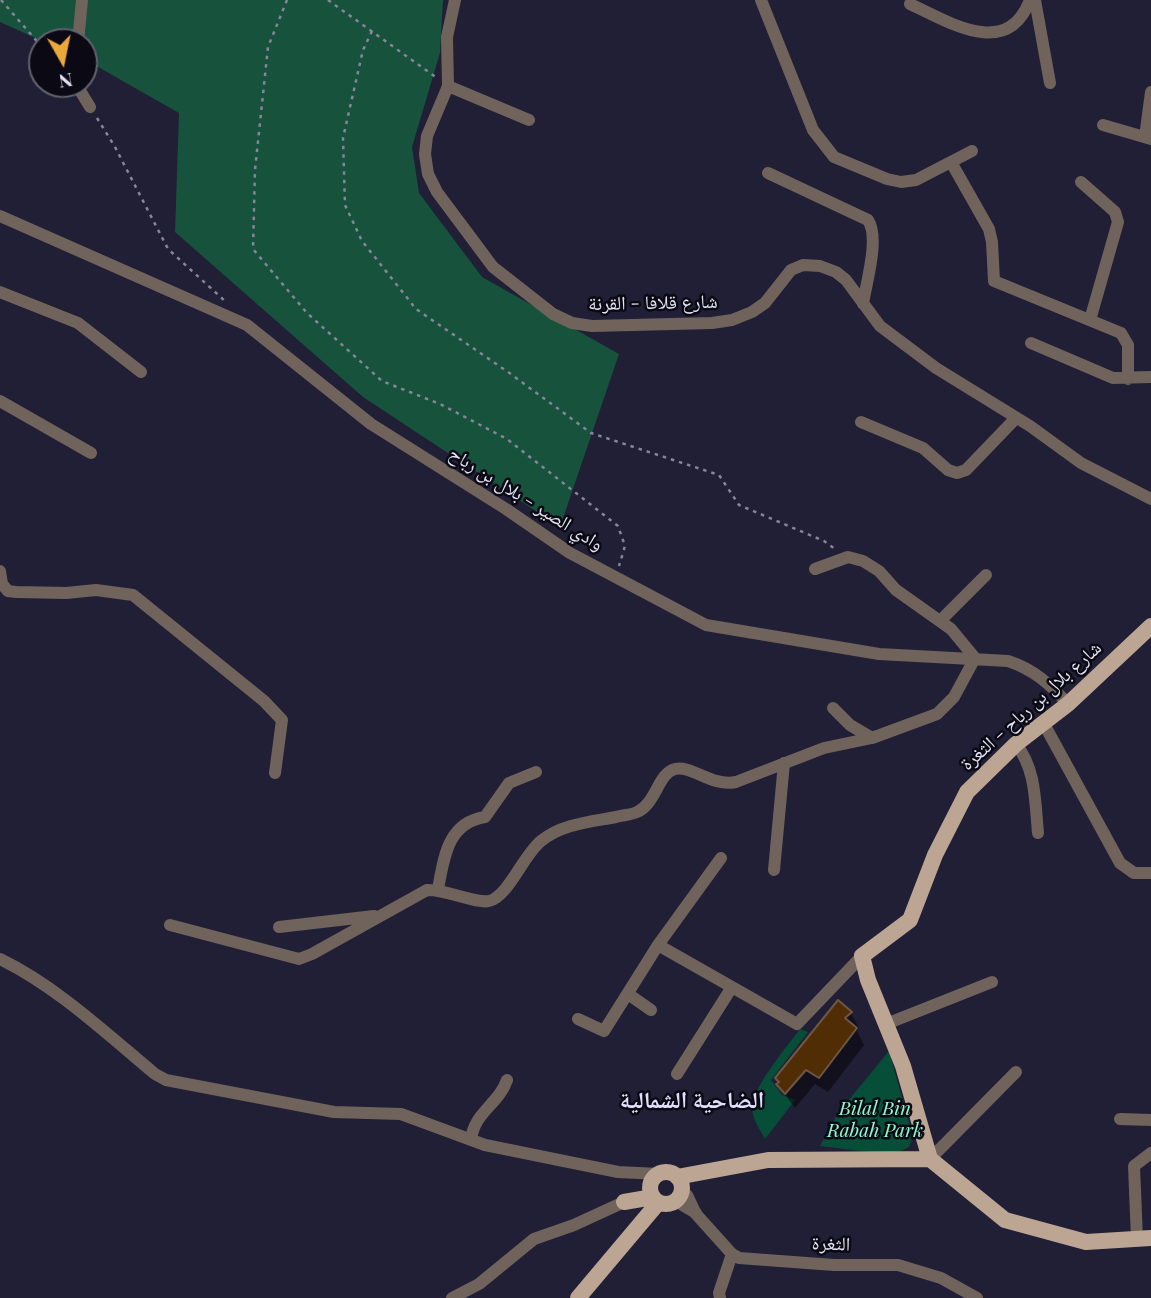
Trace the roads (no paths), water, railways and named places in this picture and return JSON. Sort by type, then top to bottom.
[{"type":"main road","name":"شارع بلال بن رباح - الثغرة","points":[[862,956],[911,920],[935,855],[967,792],[1016,744],[1068,704],[1151,626]]},
{"type":"main road","points":[[862,956],[903,1066],[930,1159],[1005,1220],[1086,1242],[1144,1238]]},
{"type":"main road","points":[[654,1191],[667,1204],[679,1189],[711,1172],[768,1160],[930,1159]]},
{"type":"main road","points":[[578,1298],[640,1223],[654,1191],[668,1173],[679,1189]]},
{"type":"main road","points":[[624,1202],[654,1191]]},
{"type":"street","points":[[79,28],[82,0]]},
{"type":"street","name":"شارع قلافا - القرنة","points":[[455,0],[447,37],[448,86],[427,136],[426,164],[432,183],[494,267],[562,319],[592,326],[712,323],[732,320],[765,303],[791,270],[812,265],[828,268],[839,274],[852,287],[880,326],[936,368],[1081,463],[1151,499]]},
{"type":"street","points":[[761,0],[813,130],[834,157],[901,182],[916,180],[972,151]]},
{"type":"street","points":[[910,4],[965,29],[984,33],[1011,26],[1023,15],[1032,0]]},
{"type":"street","points":[[1032,0],[1050,83]]},
{"type":"street","points":[[448,86],[529,120]]},
{"type":"street","points":[[1103,125],[1148,138],[1151,92]]},
{"type":"street","points":[[85,98],[90,107]]},
{"type":"street","points":[[951,162],[991,235],[994,281],[1119,332],[1125,337],[1128,348],[1128,379]]},
{"type":"street","points":[[768,173],[868,220],[872,225],[874,239],[863,304]]},
{"type":"street","points":[[1081,182],[1113,210],[1118,222],[1090,320]]},
{"type":"street","name":"وادي الصير - بلال بن رباح","points":[[0,215],[247,326],[371,424],[506,509],[570,553],[706,625],[879,654],[1008,660],[1025,666],[1042,678],[1068,704]]},
{"type":"street","points":[[0,292],[78,323],[141,372]]},
{"type":"street","points":[[1031,343],[1113,378],[1151,377]]},
{"type":"street","points":[[0,401],[91,453]]},
{"type":"street","points":[[861,422],[923,447],[948,470],[957,473],[967,470],[1016,418]]},
{"type":"street","points":[[170,925],[299,958],[312,954],[427,890],[438,890],[481,901],[495,899],[529,852],[545,838],[573,825],[636,813],[653,799],[665,776],[673,770],[685,770],[715,782],[729,783],[824,748],[872,738],[943,709],[954,697],[975,658],[951,629],[897,590],[871,565],[854,558],[846,558],[815,569]]},
{"type":"street","points":[[0,571],[2,584],[8,591],[66,593],[96,590],[134,594],[282,720],[275,773]]},
{"type":"street","points":[[940,621],[986,575]]},
{"type":"street","points":[[833,708],[850,725],[872,738]]},
{"type":"street","points":[[1044,724],[1121,864],[1134,873],[1151,873]]},
{"type":"street","points":[[1016,744],[1024,755],[1033,780],[1038,833]]},
{"type":"street","points":[[774,870],[784,763]]},
{"type":"street","points":[[438,890],[448,843],[460,827],[476,818],[485,817],[509,783],[536,772]]},
{"type":"street","points":[[578,1019],[604,1031],[658,945],[722,858]]},
{"type":"street","points":[[279,927],[381,915]]},
{"type":"street","points":[[658,945],[797,1024],[862,956]]},
{"type":"street","points":[[0,959],[84,1014],[155,1074],[166,1080],[334,1112],[401,1114],[485,1145],[618,1172],[654,1191]]},
{"type":"street","points":[[886,1024],[992,982]]},
{"type":"street","points":[[677,1074],[732,987]]},
{"type":"street","points":[[628,994],[651,1010]]},
{"type":"street","points":[[930,1159],[1016,1072]]},
{"type":"street","points":[[471,1140],[473,1126],[504,1089],[507,1080]]},
{"type":"street","points":[[1120,1119],[1151,1120]]},
{"type":"street","points":[[1144,1238],[1134,1166],[1151,1153]]},
{"type":"street","points":[[679,1189],[732,1254],[719,1293],[720,1298]]},
{"type":"street","points":[[452,1298],[479,1284],[534,1239],[574,1225],[624,1202]]},
{"type":"street","name":"الثغرة","points":[[732,1254],[739,1258],[834,1265],[898,1265],[941,1278],[977,1298]]},
{"type":"district","name":"الضاحية الشمالية","points":[[692,1101]]},
{"type":"park label","name":"Bilal Bin Rabah Park","points":[[875,1120]]}]
